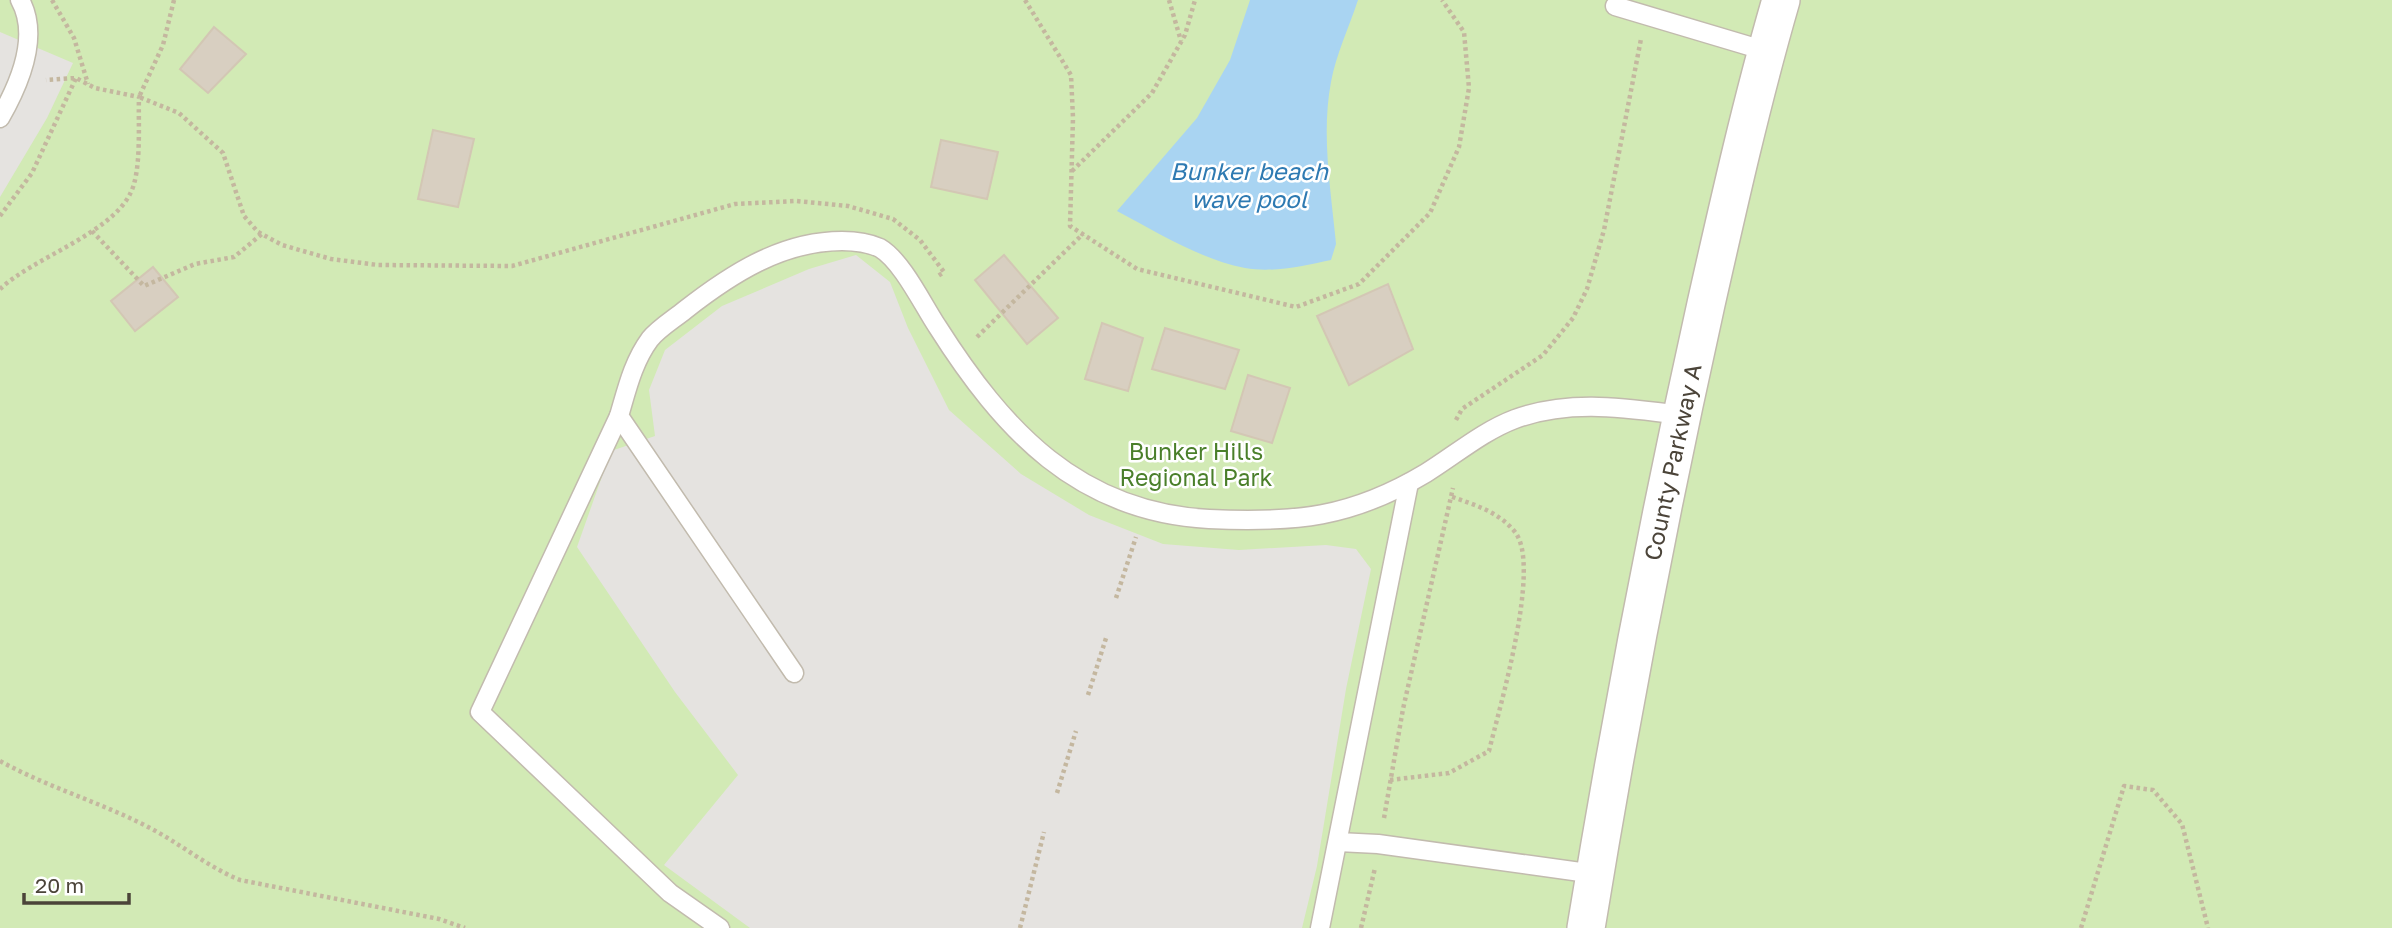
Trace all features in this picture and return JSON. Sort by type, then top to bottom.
[{"type":"street","name":"County Parkway A","points":[[1586,928],[1636,636],[1681,415],[1766,51],[1781,0]]},
{"type":"lane","points":[[0,118],[20,82],[30,18],[20,0]]},
{"type":"lane","points":[[1615,6],[1644,17],[1766,51]]},
{"type":"lane","points":[[720,928],[670,893],[480,712],[619,416],[634,367],[652,337],[734,275],[777,252],[815,241],[855,242],[881,249],[917,290],[967,373],[1005,422],[1051,463],[1102,495],[1157,514],[1265,520],[1321,516],[1373,502],[1409,483],[1492,430],[1516,419],[1554,409],[1602,405],[1681,415]]},
{"type":"lane","points":[[619,416],[794,673]]},
{"type":"lane","points":[[1320,928],[1409,483]]},
{"type":"lane","points":[[1338,842],[1378,844],[1595,874]]},
{"type":"path","points":[[52,0],[74,38],[88,85]]},
{"type":"path","points":[[0,289],[92,231],[130,194],[135,170],[139,97],[163,45],[174,0]]},
{"type":"path","points":[[1025,0],[1071,75],[1070,226],[1137,270],[1296,307],[1359,284],[1430,213],[1459,148],[1469,88],[1464,33],[1442,0]]},
{"type":"path","points":[[1169,0],[1181,42]]},
{"type":"path","points":[[1072,171],[1152,93],[1181,42],[1195,0]]},
{"type":"path","points":[[1455,424],[1462,409],[1524,370],[1559,338],[1587,289],[1604,230],[1644,17]]},
{"type":"path","points":[[0,216],[32,173],[76,78]]},
{"type":"path","points":[[20,82],[76,78],[88,85],[139,97],[179,113],[223,153],[244,216],[262,234],[282,245],[343,261],[378,265],[512,266],[735,204],[796,201],[848,206],[893,219],[920,240],[944,272],[917,290]]},
{"type":"path","points":[[92,231],[144,286],[195,264],[234,257],[262,234]]},
{"type":"path","points":[[976,338],[1083,234]]},
{"type":"path","points":[[1385,814],[1403,709],[1453,485]]},
{"type":"path","points":[[1390,780],[1449,773],[1489,751],[1508,675],[1526,580],[1517,534],[1495,513],[1450,496]]},
{"type":"path","points":[[1116,598],[1136,537]]},
{"type":"path","points":[[1088,695],[1107,635]]},
{"type":"path","points":[[1057,793],[1076,731]]},
{"type":"path","points":[[0,761],[52,788],[151,829],[219,872],[240,880],[439,919],[465,928]]},
{"type":"path","points":[[2081,928],[2124,786],[2153,790],[2182,824],[2208,928]]},
{"type":"path","points":[[1020,928],[1044,832]]},
{"type":"path","points":[[1361,928],[1375,867]]},
{"type":"green space","name":"Bunker Hills Regional Park","points":[[0,0],[2392,0],[2392,928],[0,928]]},
{"type":"shaded area","points":[[0,32],[73,63],[47,118],[0,197]]},
{"type":"shaded area","points":[[856,255],[890,282],[908,328],[949,410],[1021,474],[1089,515],[1163,544],[1239,550],[1326,545],[1356,549],[1371,569],[1346,689],[1317,866],[1302,928],[750,928],[664,865],[738,775],[675,692],[577,547],[611,451],[655,436],[649,390],[665,350],[722,306],[809,269]]},
{"type":"water","name":"Bunker beach wave pool","points":[[1250,0],[1358,0],[1336,62],[1328,102],[1328,163],[1336,244],[1331,260],[1277,269],[1245,268],[1195,252],[1117,211],[1197,118],[1230,60]]},
{"type":"building","points":[[214,27],[246,54],[208,93],[180,69]]},
{"type":"building","points":[[433,130],[474,139],[458,207],[418,199]]},
{"type":"building","points":[[941,140],[998,152],[987,199],[931,187]]},
{"type":"building","points":[[1004,255],[1058,318],[1027,344],[975,280]]},
{"type":"building","points":[[153,267],[178,297],[135,331],[111,301]]},
{"type":"building","points":[[1388,284],[1413,349],[1349,385],[1317,316]]},
{"type":"building","points":[[1102,323],[1143,338],[1128,391],[1085,379]]},
{"type":"building","points":[[1165,328],[1239,350],[1225,389],[1152,369]]},
{"type":"building","points":[[1248,375],[1290,388],[1272,443],[1231,431]]}]
